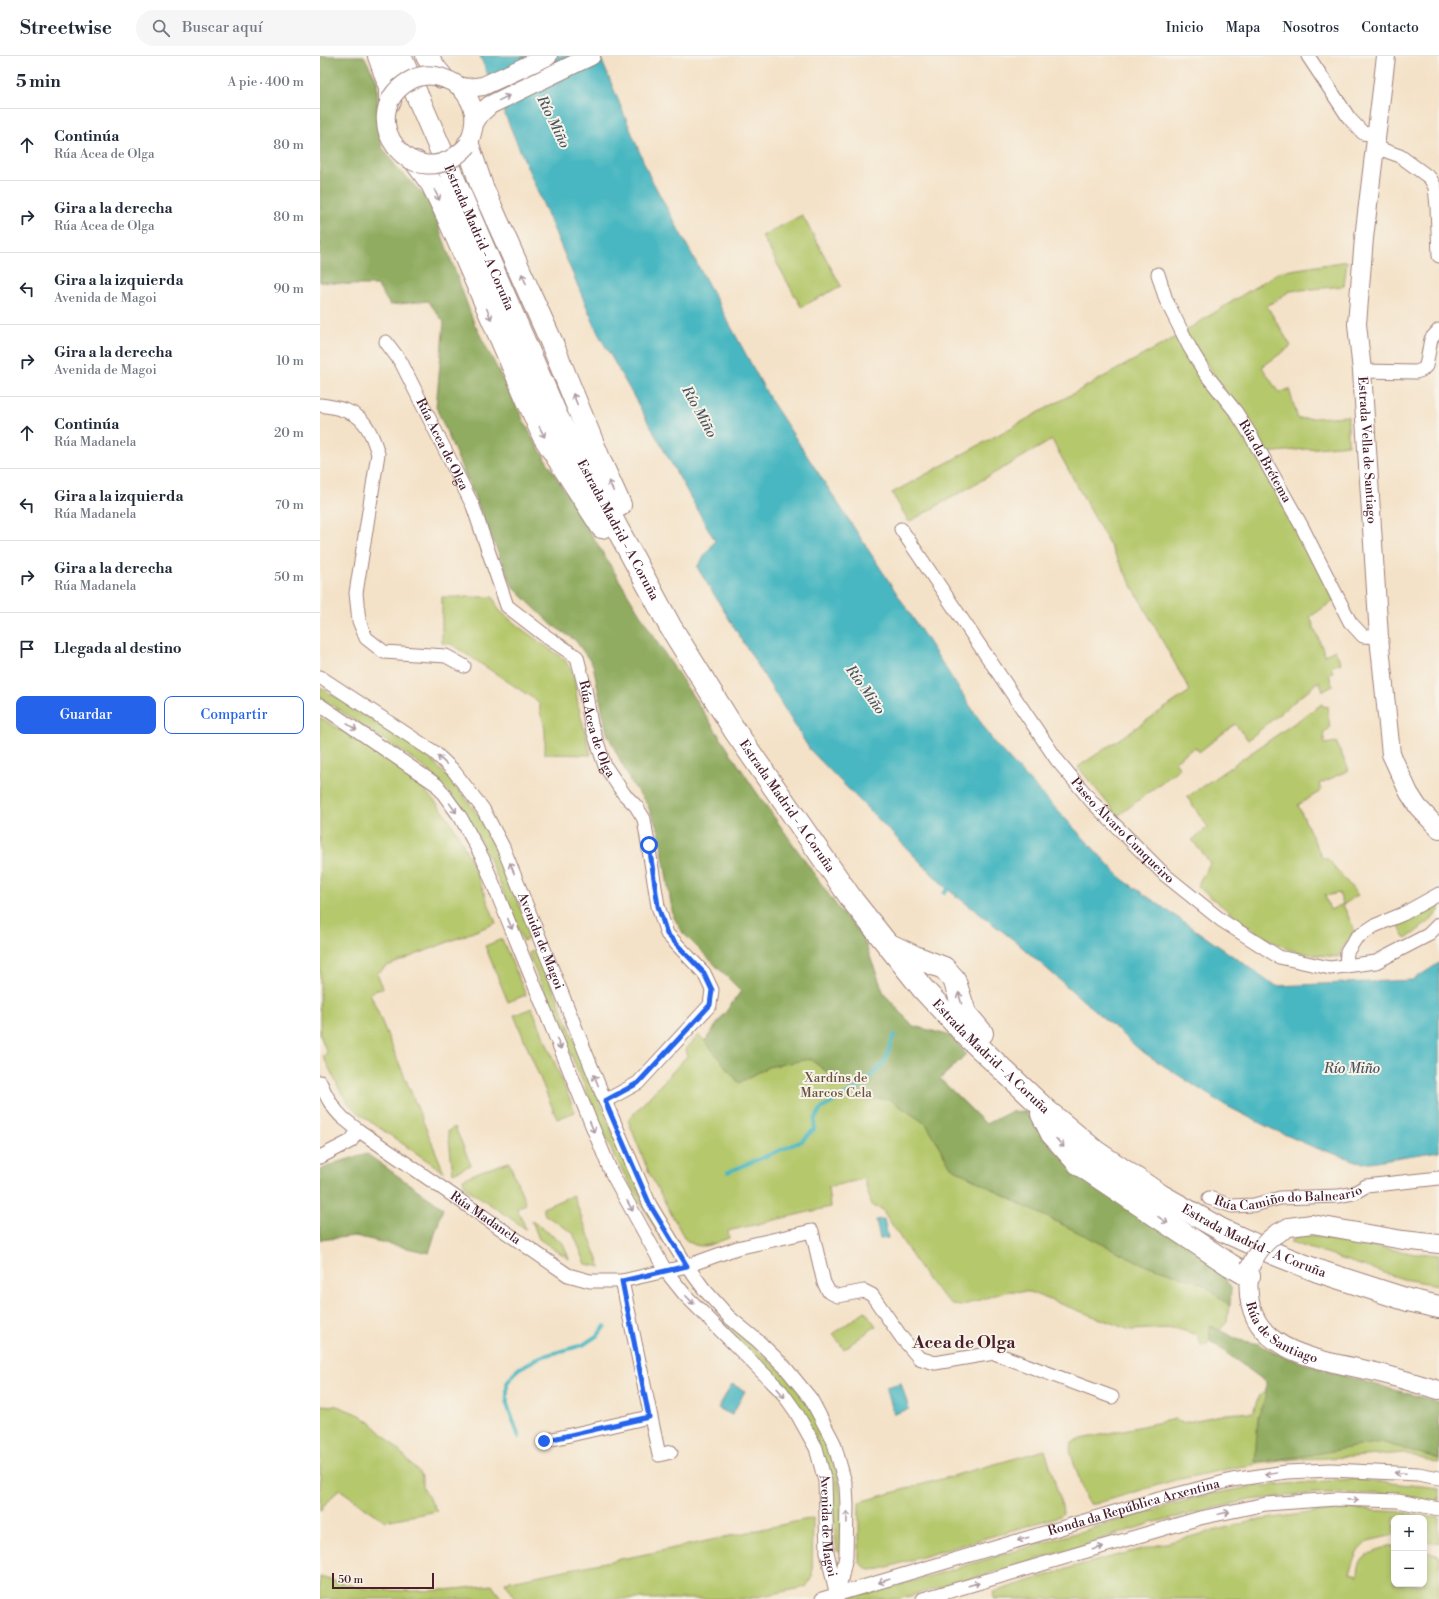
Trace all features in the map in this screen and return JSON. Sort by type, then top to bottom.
[{"type":"highway","points":[[379,56],[390,87],[390,101]]},
{"type":"highway","name":"Estrada Madrid - A Coruña","points":[[400,56],[557,417],[667,620],[735,731],[852,900],[923,989],[966,1035],[1032,1098],[1096,1152],[1160,1195],[1222,1230],[1275,1254],[1318,1271],[1408,1300],[1439,1307]]},
{"type":"highway","points":[[427,56],[436,70],[450,81]]},
{"type":"highway","points":[[468,145],[482,187],[551,341],[600,461],[635,538],[662,588],[706,685]]},
{"type":"highway","points":[[416,162],[432,184],[448,217],[543,435],[618,552],[663,635],[709,703],[766,776]]},
{"type":"highway","points":[[887,944],[944,968],[954,979],[965,1013],[990,1044],[1001,1067]]},
{"type":"highway","points":[[1032,1098],[1052,1134],[1079,1164],[1230,1265],[1250,1272]]},
{"type":"highway","points":[[1318,1271],[1439,1294]]},
{"type":"street","points":[[450,81],[470,100],[475,114],[473,133],[468,145],[455,157],[442,163],[429,164],[416,162],[403,155],[393,144],[387,130],[386,115],[390,101],[397,91],[406,83],[416,78],[430,75],[450,81],[468,88],[483,86],[548,56]]},
{"type":"street","points":[[475,122],[480,114],[490,105],[591,56]]},
{"type":"street","points":[[1308,56],[1349,118],[1363,133],[1400,156],[1430,178],[1435,187],[1439,256]]},
{"type":"street","name":"Estrada Vella de Santiago","points":[[1386,56],[1364,238],[1357,324],[1362,371],[1379,637],[1392,754],[1409,793],[1418,806],[1439,829]]},
{"type":"street","name":"Rúa da Brétema","points":[[1158,274],[1166,300],[1190,348],[1205,373],[1250,434],[1301,525],[1350,622],[1363,636],[1379,637]]},
{"type":"street","points":[[1362,371],[1416,372],[1422,370],[1426,366],[1431,339],[1439,330]]},
{"type":"street","name":"Rúa Acea de Olga","points":[[386,342],[401,362],[474,506],[507,606],[547,637],[577,657],[585,688],[591,724],[605,766],[624,794],[636,806],[644,819],[658,906],[667,934],[704,973],[712,990],[710,1005],[638,1083],[605,1101]]},
{"type":"street","points":[[320,405],[344,410],[361,418],[373,437],[378,454],[356,593],[359,621],[366,638],[384,652],[446,656],[464,666]]},
{"type":"street","name":"Paseo Álvaro Cunqueiro","points":[[901,529],[1057,760],[1094,803],[1165,875],[1220,920],[1279,957],[1330,968],[1376,962],[1428,935],[1439,924]]},
{"type":"street","name":"Avenida de Magoi","points":[[320,677],[434,752],[453,770],[483,809],[503,847],[605,1101],[650,1205],[687,1266],[704,1289],[730,1317],[784,1366],[811,1399],[834,1442],[846,1486],[848,1505],[846,1556],[837,1597]]},
{"type":"street","name":"Avenida de Magoi","points":[[320,705],[437,785],[461,818],[486,867],[611,1172],[665,1270],[685,1295],[781,1391],[796,1412],[816,1448],[825,1481],[827,1552],[837,1597]]},
{"type":"street","points":[[1346,966],[1347,952],[1356,938],[1374,926],[1403,914],[1439,894]]},
{"type":"street","name":"Rúa Madanela","points":[[320,1082],[327,1099],[342,1118],[568,1275],[590,1281],[622,1281],[665,1270]]},
{"type":"street","points":[[320,1157],[351,1141],[358,1130]]},
{"type":"street","name":"Rúa Camiño do Balneario","points":[[1209,1198],[1232,1206],[1254,1205],[1280,1198],[1339,1196],[1354,1193],[1366,1186],[1439,1178]]},
{"type":"street","name":"Rúa de Santiago","points":[[1439,1244],[1403,1240],[1312,1224],[1289,1227],[1266,1241],[1258,1251],[1250,1272],[1248,1295],[1255,1316],[1265,1332],[1278,1343],[1303,1354],[1327,1362],[1377,1373],[1439,1390]]},
{"type":"street","points":[[665,1270],[687,1266],[737,1248],[812,1231],[824,1283],[829,1292],[838,1296],[864,1291],[872,1295],[902,1338],[920,1358],[935,1363],[994,1353],[1112,1397]]},
{"type":"street","points":[[622,1281],[649,1417],[659,1455],[670,1452]]},
{"type":"street","points":[[544,1441],[649,1417]]},
{"type":"street","name":"Ronda da República Arxentina","points":[[822,1599],[837,1597],[921,1569],[1155,1500],[1232,1480],[1286,1472],[1331,1470],[1418,1474],[1439,1478]]},
{"type":"street","points":[[923,1599],[1200,1518],[1266,1504],[1336,1499],[1398,1501],[1439,1509]]},
{"type":"green space","points":[[320,56],[364,56],[377,81],[378,128],[382,147],[397,168],[429,200],[474,323],[532,437],[657,642],[755,790],[841,912],[861,933],[884,994],[913,1026],[951,1036],[966,1054],[940,1079],[986,1124],[1011,1112],[1025,1112],[1044,1138],[1213,1260],[1231,1288],[1230,1306],[1201,1283],[1143,1264],[1016,1202],[951,1167],[926,1124],[889,1099],[862,1099],[810,1059],[768,1067],[739,1083],[705,1041],[741,991],[683,933],[673,916],[659,831],[647,804],[630,781],[607,733],[593,665],[575,640],[552,625],[513,587],[436,407],[444,322],[428,301],[390,305],[377,285],[320,282]]},
{"type":"green space","points":[[802,215],[841,286],[801,307],[762,236]]},
{"type":"green space","points":[[1347,261],[1344,286],[1290,291],[1267,306],[1291,346],[1262,367],[1279,393],[1289,389],[1298,419],[1348,416],[1348,445],[1265,453],[1185,331],[1279,272]]},
{"type":"green space","points":[[1178,336],[1239,426],[1336,599],[1310,617],[1325,655],[1335,650],[1341,663],[1331,667],[1333,672],[1329,674],[1333,686],[1323,691],[1319,681],[1248,740],[1235,724],[1199,752],[1195,747],[1175,761],[1180,768],[1118,816],[1078,767],[1190,691],[1052,440],[909,522],[892,493]]},
{"type":"green space","points":[[442,597],[493,597],[499,610],[519,627],[565,660],[572,672],[578,705],[591,755],[545,754],[545,732],[540,713],[540,705],[534,699],[451,644],[442,643]]},
{"type":"green space","points":[[320,687],[406,741],[432,761],[458,788],[482,820],[497,852],[532,937],[523,941],[482,843],[460,807],[447,790],[416,761],[320,697]]},
{"type":"green space","points":[[1322,704],[1324,707],[1327,706],[1330,728],[1323,733],[1325,744],[1336,742],[1349,770],[1319,784],[1321,791],[1298,805],[1322,858],[1327,858],[1358,895],[1343,905],[1355,931],[1338,957],[1298,952],[1286,948],[1262,936],[1197,886],[1210,863],[1192,840],[1208,827],[1187,797]],"holes":[[[1339,893],[1343,904],[1330,910],[1325,896]]]},
{"type":"green space","points":[[320,717],[391,763],[424,790],[438,805],[450,821],[464,846],[496,923],[385,967],[377,974],[383,988],[370,993],[444,1172],[365,1118],[351,1106],[342,1094],[323,1056],[327,1053],[320,1035]]},
{"type":"green space","points":[[1439,897],[1439,911],[1430,921],[1406,939],[1396,921]]},
{"type":"green space","name":"Xardíns de Marcos Cela","points":[[861,933],[884,994],[913,1026],[951,1036],[966,1054],[940,1079],[986,1124],[1011,1112],[1025,1112],[1044,1138],[1231,1288],[1227,1322],[1206,1345],[1201,1346],[1198,1335],[1174,1328],[1130,1330],[1029,1292],[1008,1291],[961,1306],[952,1305],[928,1281],[882,1209],[872,1206],[864,1179],[828,1187],[830,1207],[728,1231],[729,1238],[706,1246],[696,1245],[685,1239],[649,1173],[628,1120],[687,1056],[686,1049],[699,1035],[705,1041],[741,991]]},
{"type":"green space","points":[[502,939],[526,995],[508,1002],[485,946]]},
{"type":"green space","points":[[537,949],[621,1153],[663,1240],[661,1239],[614,1156],[528,953]]},
{"type":"green space","points":[[532,1008],[575,1112],[557,1119],[514,1015]]},
{"type":"green space","points":[[455,1127],[471,1165],[453,1173],[448,1131]]},
{"type":"green space","points":[[367,1154],[443,1208],[429,1253],[355,1236],[320,1240],[320,1170],[338,1162]]},
{"type":"green space","points":[[509,1162],[526,1204],[517,1208],[526,1229],[466,1188],[463,1179],[481,1171]]},
{"type":"green space","points":[[573,1195],[601,1267],[586,1264],[573,1233],[545,1215],[543,1208]]},
{"type":"green space","points":[[532,1221],[563,1243],[569,1259],[539,1239]]},
{"type":"green space","points":[[1297,1237],[1320,1237],[1406,1252],[1439,1255],[1439,1285],[1403,1279],[1290,1242]]},
{"type":"green space","points":[[698,1297],[723,1322],[791,1379],[820,1422],[838,1476],[841,1497],[841,1552],[837,1551],[831,1491],[814,1433],[696,1299]]},
{"type":"green space","points":[[865,1311],[876,1326],[844,1349],[833,1334]]},
{"type":"green space","points":[[1209,1325],[1239,1340],[1259,1344],[1275,1353],[1326,1371],[1439,1402],[1439,1460],[1381,1442],[1305,1456],[1255,1462],[1258,1417],[1266,1396],[1266,1382],[1210,1341]]},
{"type":"green space","points":[[1271,1386],[1439,1419],[1439,1464],[1404,1453],[1296,1459],[1237,1467],[1175,1480],[1095,1504],[1090,1504],[1086,1500],[1070,1451],[1072,1443],[1077,1440],[1175,1419],[1182,1423],[1226,1414],[1253,1412],[1259,1396]]},
{"type":"green space","points":[[320,1405],[337,1406],[360,1415],[371,1423],[391,1442],[422,1476],[422,1487],[437,1511],[385,1521],[339,1489],[320,1511]]},
{"type":"green space","points":[[1045,1450],[1062,1506],[1063,1513],[1060,1516],[881,1569],[869,1570],[859,1562],[859,1502]]},
{"type":"green space","points":[[1352,1479],[1439,1488],[1439,1501],[1382,1494],[1319,1493],[1250,1500],[1155,1522],[1036,1560],[899,1599],[848,1599],[850,1597],[883,1590],[1201,1496],[1249,1487]]},
{"type":"green space","points":[[1353,1509],[1400,1512],[1420,1515],[1391,1515],[1391,1536],[1368,1541],[1357,1552],[1349,1573],[1358,1575],[1361,1562],[1365,1557],[1375,1551],[1391,1547],[1391,1587],[1427,1587],[1427,1552],[1439,1556],[1439,1599],[993,1599],[994,1592],[1076,1566],[1252,1521],[1309,1513]]},
{"type":"green space","points":[[1427,1516],[1439,1518],[1439,1544],[1427,1541]]},
{"type":"green space","points":[[813,1518],[812,1577],[806,1587],[747,1599],[516,1599],[505,1582],[656,1552]]},
{"type":"green space","points":[[320,1577],[360,1587],[404,1591],[492,1585],[502,1599],[320,1599]]},
{"type":"water","name":"Río Miño","points":[[480,56],[600,56],[649,175],[770,399],[995,744],[1122,879],[1276,986],[1413,980],[1439,963],[1439,1151],[1363,1163],[1316,1148],[1270,1128],[1221,1103],[1140,1050],[1015,941],[946,888],[810,750],[697,567],[715,541],[598,333]]},
{"type":"water","points":[[884,1219],[888,1238],[880,1239],[876,1220]]},
{"type":"water","points":[[901,1383],[909,1409],[894,1414],[886,1387]]},
{"type":"water","points":[[732,1384],[745,1391],[732,1415],[718,1408]]},
{"type":"waterway","points":[[944,893],[951,886]]},
{"type":"waterway","points":[[728,1172],[802,1141],[814,1129],[815,1119],[821,1109],[861,1086],[884,1063],[894,1035]]},
{"type":"waterway","points":[[519,1437],[507,1404],[507,1383],[518,1369],[540,1357],[583,1345],[598,1335],[605,1326]]},
{"type":"district","name":"Acea de Olga","points":[[964,1343]]},
{"type":"route","points":[[544,1441],[649,1417],[622,1281],[687,1266],[650,1205],[605,1101],[638,1083],[710,1005],[712,990],[704,973],[667,934],[658,906],[649,845]]}]
